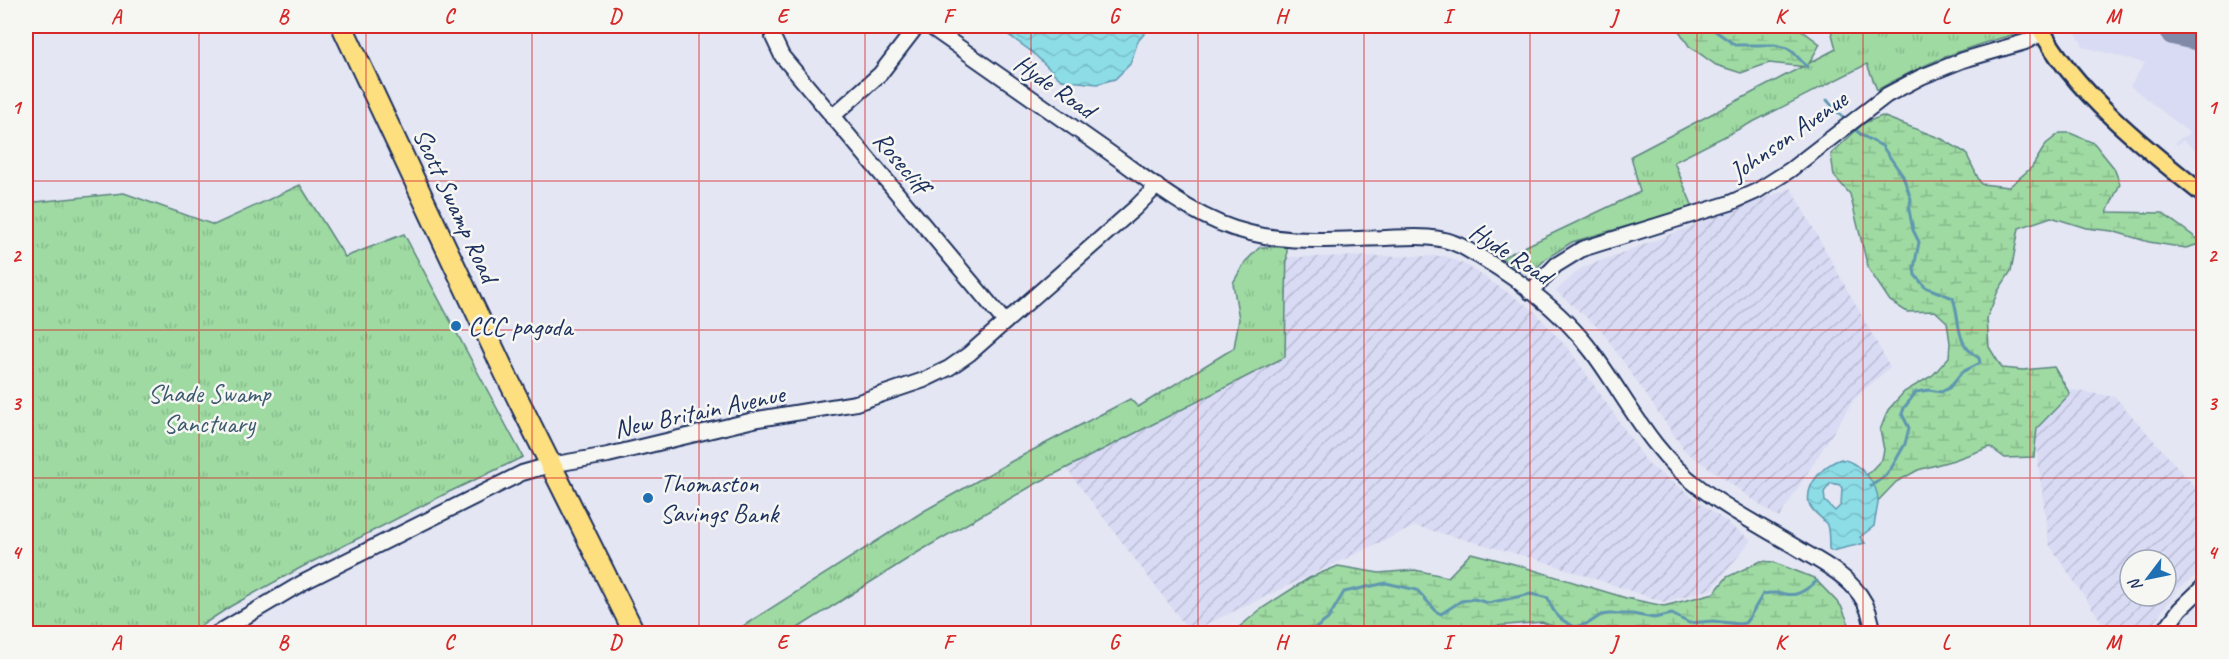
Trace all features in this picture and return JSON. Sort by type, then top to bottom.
[{"type":"highway","name":"Scott Swamp Road","points":[[342,26],[550,465],[635,633]]},
{"type":"main road","points":[[2041,29],[2076,77],[2122,126],[2204,195]]},
{"type":"street","points":[[832,117],[880,74],[917,26]]},
{"type":"street","name":"Hyde Road","points":[[929,26],[1203,216],[1253,234],[1299,239],[1417,237],[1448,241],[1477,256],[1530,292],[1562,318],[1583,340],[1642,428],[1672,464],[1713,497],[1841,575],[1859,593],[1865,603],[1870,614],[1873,633]]},
{"type":"street","name":"Rosecliff","points":[[773,27],[773,37],[782,56],[1005,322]]},
{"type":"street","name":"Johnson Avenue","points":[[1530,292],[1556,265],[1582,249],[1724,205],[1757,191],[1778,178],[1887,96],[1921,77],[1963,60],[2025,42],[2041,29]]},
{"type":"street","name":"New Britain Avenue","points":[[216,633],[302,583],[522,473],[758,419],[865,400],[924,380],[943,371],[969,354],[1142,202],[1157,186]]},
{"type":"street","points":[[2162,633],[2181,609],[2204,586]]},
{"type":"shaded area","points":[[2072,26],[2203,26],[2203,156],[2183,140],[2177,145],[2175,142],[2190,133],[2130,86],[2145,63],[2084,47]]},
{"type":"shaded area","points":[[1791,188],[1890,367],[1854,399],[1779,518],[1685,451],[1602,331],[1556,291],[1580,269]]},
{"type":"shaded area","points":[[1445,256],[1468,266],[1532,309],[1571,352],[1649,465],[1751,540],[1712,589],[1664,602],[1539,560],[1415,526],[1190,632],[1066,468],[1285,357],[1287,257]]},
{"type":"shaded area","points":[[2072,390],[2115,397],[2203,496],[2203,570],[2178,589],[2178,548],[2118,548],[2118,608],[2164,608],[2146,633],[2109,633],[2049,544],[2033,425]]},
{"type":"green space","points":[[1676,26],[1796,26],[1820,44],[1807,67],[1769,63],[1741,73],[1716,65],[1689,46]]},
{"type":"green space","points":[[1830,26],[2028,26],[2028,29],[1949,55],[1877,90],[1867,64],[1674,162],[1693,207],[1572,242],[1547,258],[1531,273],[1524,272],[1501,258],[1640,192],[1631,156],[1836,49]]},
{"type":"green space","points":[[1882,116],[1942,139],[1966,153],[1981,184],[2009,187],[2032,167],[2046,144],[2060,133],[2070,133],[2094,143],[2114,168],[2120,184],[2107,212],[2162,213],[2203,243],[2186,248],[2149,242],[2112,231],[2086,228],[2051,217],[2019,228],[2011,271],[1998,291],[1987,318],[1989,347],[2002,368],[2023,370],[2054,367],[2070,394],[2037,428],[2034,457],[2005,458],[1990,447],[1918,470],[1896,482],[1878,501],[1867,475],[1882,459],[1884,450],[1880,430],[1888,410],[1904,392],[1933,375],[1949,357],[1950,343],[1947,322],[1935,311],[1907,312],[1890,301],[1868,268],[1850,194],[1834,176],[1831,154],[1864,123]]},
{"type":"green space","name":"Shade Swamp Sanctuary","points":[[300,185],[345,257],[404,234],[523,457],[302,567],[231,606],[190,633],[26,633],[26,203],[124,193],[214,225]]},
{"type":"green space","points":[[1260,247],[1287,247],[1285,357],[1037,483],[920,551],[790,633],[732,633],[924,511],[1014,460],[1130,399],[1138,407],[1234,348],[1239,319],[1233,283],[1245,262]]},
{"type":"green space","points":[[1471,553],[1626,598],[1664,606],[1714,593],[1727,577],[1761,561],[1773,562],[1814,578],[1841,606],[1849,624],[1847,634],[1573,634],[1542,622],[1496,626],[1477,634],[1232,633],[1261,609],[1309,578],[1338,566],[1379,573],[1415,570],[1448,577]]},
{"type":"water","points":[[996,26],[1151,26],[1138,41],[1130,64],[1115,79],[1097,84],[1061,80],[1032,52]]},
{"type":"water","points":[[1841,459],[1861,469],[1875,488],[1878,503],[1874,526],[1860,537],[1865,543],[1832,551],[1829,549],[1827,525],[1810,506],[1809,496],[1813,482],[1823,470]],"holes":[[[1831,483],[1840,485],[1842,488],[1841,505],[1835,511],[1825,501],[1824,492]]]},
{"type":"waterway","points":[[1704,26],[1714,30],[1735,45],[1774,45],[1787,48],[1807,67]]},
{"type":"waterway","points":[[1827,100],[1846,121]]},
{"type":"waterway","points":[[1853,128],[1882,146],[1903,176],[1911,199],[1909,210],[1913,230],[1919,242],[1914,268],[1915,275],[1925,287],[1953,298],[1962,339],[1971,352],[1979,358],[1980,363],[1962,372],[1949,388],[1941,392],[1929,390],[1916,392],[1902,414],[1909,428],[1905,444],[1885,476],[1871,486]]},
{"type":"waterway","points":[[1256,634],[1277,631],[1304,632],[1316,628],[1328,619],[1344,592],[1386,583],[1417,590],[1441,614],[1461,601],[1474,599],[1488,603],[1531,594],[1548,598],[1558,616],[1575,627],[1589,623],[1601,615],[1609,614],[1632,614],[1654,618],[1672,614],[1689,623],[1713,621],[1745,623],[1763,594],[1795,594],[1817,581]]},
{"type":"taxiway","points":[[2170,26],[2173,32],[2204,39]]},
{"type":"place","name":"CCC pagoda","points":[[456,326]]},
{"type":"place","name":"Thomaston Savings Bank","points":[[648,498]]}]
